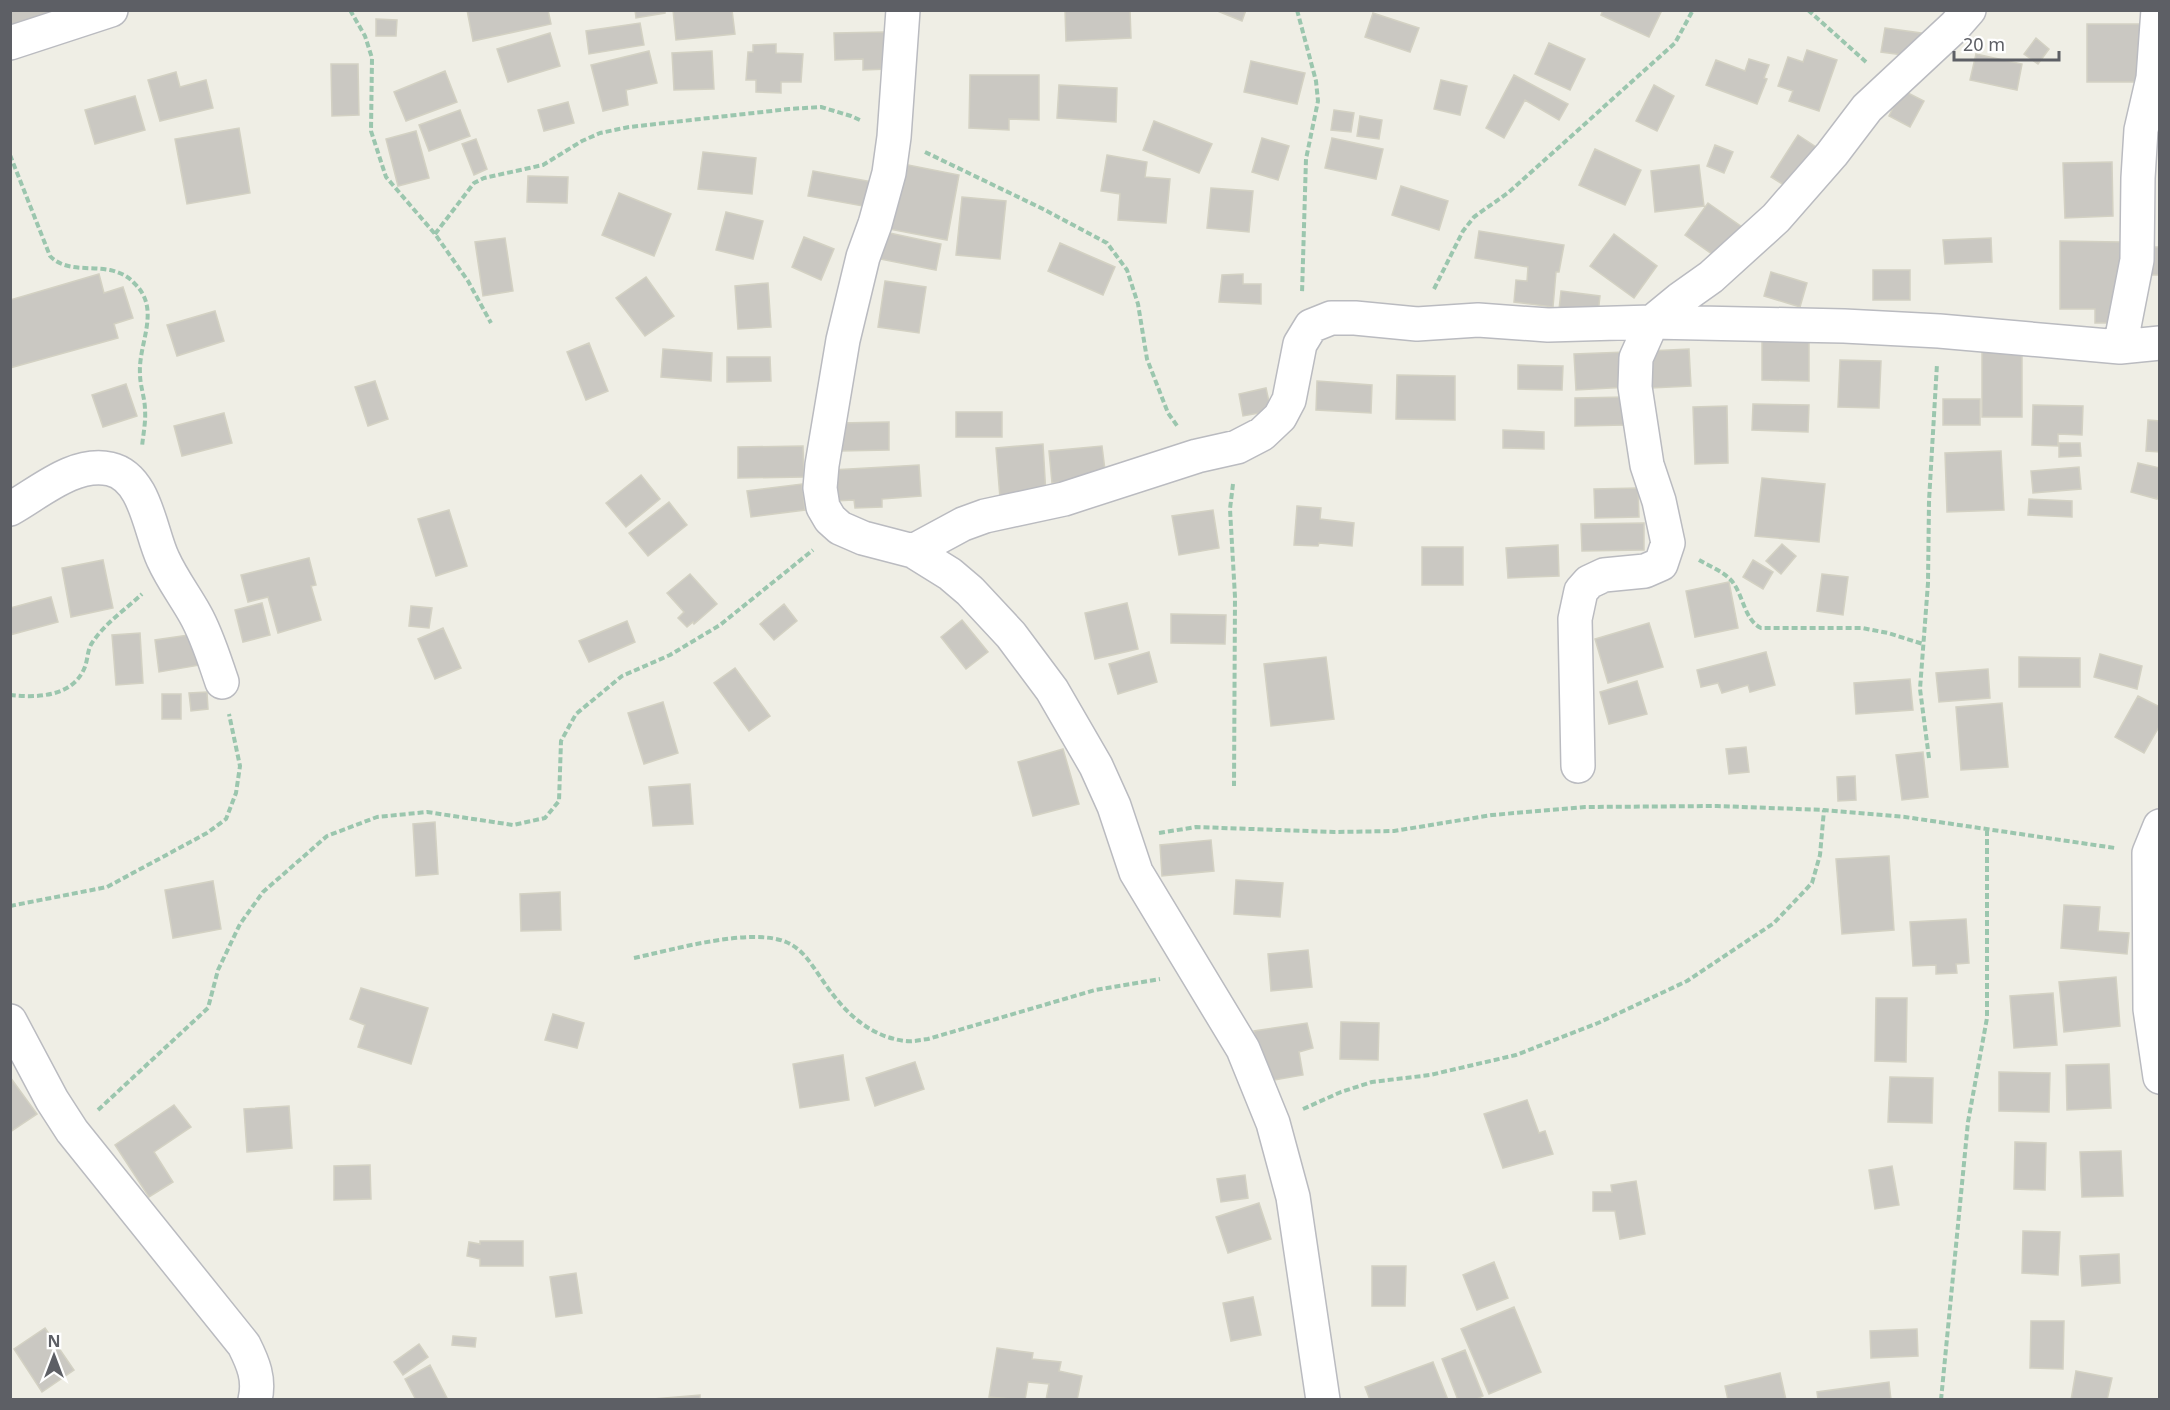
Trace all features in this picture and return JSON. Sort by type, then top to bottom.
[{"type":"street","points":[[10,43],[111,10]]},
{"type":"street","points":[[903,10],[894,137],[889,173],[863,258],[843,340],[822,465],[820,488],[823,507],[830,519],[840,528],[863,538],[912,551],[950,573],[970,591],[1011,635],[1052,690],[1096,766],[1136,872],[1243,1049],[1273,1123],[1293,1197],[1323,1400]]},
{"type":"street","points":[[1578,766],[1575,618],[1581,591],[1589,582],[1604,575],[1645,571],[1661,564],[1668,543],[1659,501],[1647,465],[1635,387],[1636,358],[1652,322],[1711,277],[1776,218],[1867,108],[1956,26],[1969,10]]},
{"type":"street","points":[[2120,347],[2137,260],[2141,130],[2153,78],[2158,10]]},
{"type":"street","points":[[10,64],[43,34]]},
{"type":"street","points":[[912,551],[963,524],[985,516],[1064,499],[1197,456],[1237,447],[1263,434],[1280,417],[1289,400],[1300,344],[1311,326],[1331,318],[1417,324],[1478,320],[1548,325],[1652,322],[1844,326],[1939,330],[2120,347],[2160,343]]},
{"type":"street","points":[[10,509],[74,472],[94,468],[110,469],[126,477],[136,489],[152,523],[162,557],[207,638],[222,682]]},
{"type":"street","points":[[2154,840],[2150,1009],[2160,1077]]},
{"type":"street","points":[[10,1021],[52,1100],[72,1131],[244,1345],[255,1367],[258,1388],[255,1400]]},
{"type":"path","points":[[350,10],[365,36],[372,58],[371,131],[386,177],[435,234],[468,281],[491,323]]},
{"type":"path","points":[[1297,10],[1316,81],[1318,101],[1306,159],[1300,344]]},
{"type":"path","points":[[1417,324],[1463,231],[1474,217],[1509,192],[1675,43],[1694,10]]},
{"type":"path","points":[[1808,10],[1891,84]]},
{"type":"path","points":[[435,234],[474,183],[484,178],[543,165],[582,141],[600,133],[629,127],[821,107],[851,116],[1043,209],[1107,243],[1127,270],[1138,304],[1147,359],[1168,413],[1197,456]]},
{"type":"path","points":[[10,155],[50,256],[57,263],[68,267],[111,270],[128,277],[140,288],[148,305],[148,324],[140,373],[146,410],[136,489]]},
{"type":"path","points":[[1929,758],[1920,689],[1939,330]]},
{"type":"path","points":[[1234,786],[1235,597],[1230,509],[1237,447]]},
{"type":"path","points":[[72,1131],[98,1111],[208,1008],[218,970],[240,924],[263,892],[327,836],[377,817],[427,812],[513,825],[545,818],[559,801],[561,741],[576,714],[622,676],[670,655],[720,625],[840,528]]},
{"type":"path","points":[[1668,543],[1726,576],[1734,584],[1752,624],[1761,628],[1862,628],[1923,644]]},
{"type":"path","points":[[10,695],[27,697],[52,694],[74,684],[84,670],[91,644],[109,624],[151,586],[162,557]]},
{"type":"path","points":[[10,906],[107,887],[207,834],[226,819],[236,793],[240,766],[222,682]]},
{"type":"path","points":[[1125,838],[1196,827],[1334,832],[1394,831],[1492,815],[1585,807],[1717,806],[1824,810],[1905,817],[1987,829],[2154,840]]},
{"type":"path","points":[[1273,1123],[1341,1092],[1372,1082],[1430,1075],[1516,1055],[1598,1023],[1686,981],[1774,923],[1812,883],[1820,855],[1824,810]]},
{"type":"path","points":[[1941,1400],[1968,1122],[1987,1018],[1987,829]]},
{"type":"path","points":[[634,958],[739,938],[764,937],[787,942],[806,956],[846,1011],[864,1027],[906,1041],[928,1039],[1095,990],[1195,972]]},
{"type":"building","points":[[10,10],[50,10],[52,21],[10,32]]},
{"type":"building","points":[[467,10],[548,10],[551,24],[473,41]]},
{"type":"building","points":[[635,10],[665,10],[665,13],[636,18]]},
{"type":"building","points":[[673,10],[732,10],[735,34],[676,40]]},
{"type":"building","points":[[1065,10],[1130,10],[1131,38],[1066,41]]},
{"type":"building","points":[[1215,10],[1246,10],[1242,21]]},
{"type":"building","points":[[1603,10],[1662,10],[1649,37],[1601,15]]},
{"type":"building","points":[[1373,13],[1419,28],[1410,52],[1365,37]]},
{"type":"building","points":[[376,19],[397,20],[396,36],[376,36]]},
{"type":"building","points":[[640,23],[644,45],[589,54],[586,31]]},
{"type":"building","points":[[2087,24],[2141,24],[2141,82],[2087,82]]},
{"type":"building","points":[[1885,28],[1921,33],[1918,57],[1881,52]]},
{"type":"building","points":[[886,32],[888,69],[863,70],[863,59],[835,60],[834,33]]},
{"type":"building","points":[[550,33],[560,66],[508,82],[497,49]]},
{"type":"building","points":[[2036,38],[2049,49],[2038,64],[2024,54]]},
{"type":"building","points":[[1549,43],[1585,59],[1570,90],[1535,74]]},
{"type":"building","points":[[776,44],[776,53],[803,54],[801,82],[781,82],[781,93],[756,92],[756,80],[746,80],[748,52],[753,52],[753,45]]},
{"type":"building","points":[[1807,50],[1837,60],[1819,111],[1789,101],[1793,91],[1778,86],[1788,57],[1803,62]]},
{"type":"building","points":[[649,51],[657,83],[626,90],[628,105],[603,111],[591,65]]},
{"type":"building","points":[[712,51],[714,89],[674,90],[672,53]]},
{"type":"building","points":[[1976,54],[2022,64],[2017,90],[1970,80]]},
{"type":"building","points":[[1749,59],[1769,65],[1764,78],[1767,79],[1757,104],[1706,85],[1716,60],[1745,71]]},
{"type":"building","points":[[1251,61],[1305,73],[1297,104],[1244,92]]},
{"type":"building","points":[[331,64],[358,64],[359,115],[332,116]]},
{"type":"building","points":[[445,71],[457,102],[406,121],[394,92]]},
{"type":"building","points":[[176,72],[180,87],[206,80],[213,108],[160,121],[148,80]]},
{"type":"building","points":[[970,75],[1039,75],[1039,120],[1009,119],[1009,130],[969,128]]},
{"type":"building","points":[[1514,75],[1568,104],[1559,120],[1525,100],[1504,138],[1486,128]]},
{"type":"building","points":[[1441,80],[1467,86],[1460,115],[1434,109]]},
{"type":"building","points":[[1059,85],[1117,88],[1116,122],[1057,118]]},
{"type":"building","points":[[1654,85],[1674,96],[1657,131],[1636,121]]},
{"type":"building","points":[[1902,90],[1924,101],[1910,127],[1889,116]]},
{"type":"building","points":[[135,96],[145,130],[95,144],[85,110]]},
{"type":"building","points":[[568,102],[574,123],[544,131],[538,110]]},
{"type":"building","points":[[460,110],[470,136],[429,151],[419,125]]},
{"type":"building","points":[[1334,110],[1354,113],[1351,132],[1331,130]]},
{"type":"building","points":[[1360,116],[1382,120],[1379,139],[1357,136]]},
{"type":"building","points":[[1154,121],[1212,144],[1199,173],[1143,150]]},
{"type":"building","points":[[239,128],[250,193],[187,204],[175,139]]},
{"type":"building","points":[[416,131],[429,178],[398,186],[386,139]]},
{"type":"building","points":[[1798,135],[1819,149],[1792,190],[1771,177]]},
{"type":"building","points":[[1262,138],[1289,146],[1278,180],[1252,172]]},
{"type":"building","points":[[1332,138],[1383,149],[1376,179],[1325,168]]},
{"type":"building","points":[[476,139],[487,169],[474,175],[462,144]]},
{"type":"building","points":[[1715,145],[1733,152],[1724,173],[1707,166]]},
{"type":"building","points":[[1595,149],[1641,170],[1625,205],[1579,185]]},
{"type":"building","points":[[703,152],[756,158],[752,194],[698,189]]},
{"type":"building","points":[[1107,155],[1147,162],[1145,177],[1170,179],[1166,223],[1118,220],[1120,194],[1101,191]]},
{"type":"building","points":[[2112,162],[2113,216],[2065,218],[2063,163]]},
{"type":"building","points":[[903,164],[959,175],[947,240],[889,229]]},
{"type":"building","points":[[1699,165],[1704,206],[1655,212],[1651,171]]},
{"type":"building","points":[[813,171],[873,182],[868,207],[808,196]]},
{"type":"building","points":[[528,176],[568,177],[567,203],[527,202]]},
{"type":"building","points":[[1401,186],[1448,201],[1439,230],[1392,215]]},
{"type":"building","points":[[1211,188],[1253,191],[1249,232],[1207,228]]},
{"type":"building","points":[[619,193],[671,214],[654,256],[602,235]]},
{"type":"building","points":[[962,197],[1006,201],[1000,259],[956,255]]},
{"type":"building","points":[[1708,203],[1742,227],[1719,259],[1685,235]]},
{"type":"building","points":[[726,212],[763,221],[753,259],[716,250]]},
{"type":"building","points":[[1479,231],[1564,245],[1559,272],[1556,272],[1553,307],[1514,302],[1516,280],[1527,281],[1528,267],[1475,258]]},
{"type":"building","points":[[885,232],[941,244],[936,270],[880,259]]},
{"type":"building","points":[[1614,234],[1657,266],[1634,298],[1590,266]]},
{"type":"building","points":[[804,237],[834,249],[821,280],[792,267]]},
{"type":"building","points":[[505,238],[513,291],[483,296],[475,242]]},
{"type":"building","points":[[1991,238],[1992,262],[1945,264],[1943,240]]},
{"type":"building","points":[[2060,241],[2120,242],[2119,323],[2095,323],[2095,309],[2060,309]]},
{"type":"building","points":[[1060,243],[1115,267],[1103,295],[1048,271]]},
{"type":"building","points":[[2143,247],[2160,247],[2160,275],[2142,275]]},
{"type":"building","points":[[1873,270],[1910,270],[1910,300],[1873,300]]},
{"type":"building","points":[[1771,272],[1807,283],[1800,307],[1764,296]]},
{"type":"building","points":[[99,274],[104,293],[123,287],[133,318],[114,324],[118,338],[10,368],[10,300]]},
{"type":"building","points":[[1243,274],[1243,284],[1261,284],[1261,304],[1219,302],[1222,275]]},
{"type":"building","points":[[646,277],[674,316],[645,336],[616,298]]},
{"type":"building","points":[[885,281],[926,287],[919,333],[878,327]]},
{"type":"building","points":[[768,283],[771,327],[738,329],[735,286]]},
{"type":"building","points":[[1561,291],[1600,296],[1597,323],[1558,319]]},
{"type":"building","points":[[215,311],[224,341],[177,356],[167,325]]},
{"type":"building","points":[[1762,339],[1809,340],[1809,381],[1762,380]]},
{"type":"building","points":[[589,343],[608,391],[586,400],[567,352]]},
{"type":"building","points":[[663,349],[712,353],[711,381],[661,377]]},
{"type":"building","points":[[1689,349],[1691,386],[1651,388],[1648,351]]},
{"type":"building","points":[[1626,352],[1628,387],[1576,390],[1574,354]]},
{"type":"building","points":[[1982,352],[2022,352],[2022,417],[1982,417]]},
{"type":"building","points":[[727,357],[770,357],[771,381],[727,382]]},
{"type":"building","points":[[1840,360],[1881,361],[1879,408],[1838,407]]},
{"type":"building","points":[[1518,365],[1563,366],[1562,390],[1518,389]]},
{"type":"building","points":[[1397,375],[1455,376],[1455,420],[1396,419]]},
{"type":"building","points":[[375,381],[388,419],[368,426],[355,387]]},
{"type":"building","points":[[1317,381],[1372,385],[1371,413],[1316,410]]},
{"type":"building","points":[[126,384],[137,416],[103,427],[92,395]]},
{"type":"building","points":[[1266,388],[1271,411],[1243,416],[1239,394]]},
{"type":"building","points":[[1626,397],[1626,425],[1575,426],[1575,398]]},
{"type":"building","points":[[1943,399],[1980,399],[1980,425],[1943,425]]},
{"type":"building","points":[[1753,404],[1809,405],[1808,432],[1752,430]]},
{"type":"building","points":[[2033,405],[2083,406],[2082,435],[2058,434],[2058,446],[2032,445]]},
{"type":"building","points":[[1727,406],[1728,463],[1695,464],[1693,407]]},
{"type":"building","points":[[956,412],[1002,412],[1002,437],[956,437]]},
{"type":"building","points":[[224,413],[232,443],[182,456],[174,426]]},
{"type":"building","points":[[2148,420],[2160,421],[2160,452],[2146,451]]},
{"type":"building","points":[[889,422],[889,450],[840,451],[840,423]]},
{"type":"building","points":[[1503,430],[1544,432],[1544,449],[1503,448]]},
{"type":"building","points":[[2059,443],[2080,443],[2081,456],[2059,457]]},
{"type":"building","points":[[1043,444],[1046,495],[1000,498],[996,448]]},
{"type":"building","points":[[803,446],[804,477],[738,478],[738,447]]},
{"type":"building","points":[[1102,446],[1106,478],[1052,483],[1049,451]]},
{"type":"building","points":[[2001,451],[2004,510],[1947,512],[1945,453]]},
{"type":"building","points":[[2138,463],[2160,468],[2160,492],[2157,499],[2131,492]]},
{"type":"building","points":[[919,465],[921,496],[882,499],[882,507],[855,508],[854,500],[834,501],[832,470]]},
{"type":"building","points":[[2079,467],[2081,489],[2033,493],[2031,471]]},
{"type":"building","points":[[641,475],[660,499],[626,527],[606,503]]},
{"type":"building","points":[[1762,478],[1825,484],[1819,542],[1755,536]]},
{"type":"building","points":[[802,484],[805,510],[751,517],[747,491]]},
{"type":"building","points":[[1638,488],[1639,517],[1595,518],[1594,489]]},
{"type":"building","points":[[2029,499],[2072,501],[2072,517],[2028,515]]},
{"type":"building","points":[[669,502],[687,525],[648,556],[629,533]]},
{"type":"building","points":[[1297,506],[1321,508],[1320,519],[1354,523],[1352,546],[1319,543],[1318,546],[1294,545]]},
{"type":"building","points":[[449,510],[467,566],[436,576],[418,519]]},
{"type":"building","points":[[1213,510],[1219,548],[1179,555],[1172,516]]},
{"type":"building","points":[[1644,523],[1644,550],[1582,551],[1581,524]]},
{"type":"building","points":[[1782,544],[1796,556],[1781,574],[1766,561]]},
{"type":"building","points":[[1558,545],[1559,576],[1508,578],[1506,548]]},
{"type":"building","points":[[1422,547],[1463,547],[1463,585],[1422,585]]},
{"type":"building","points":[[309,558],[316,585],[311,586],[321,620],[278,633],[268,597],[248,602],[241,575]]},
{"type":"building","points":[[103,560],[113,608],[71,617],[62,568]]},
{"type":"building","points":[[1753,560],[1773,572],[1763,589],[1743,577]]},
{"type":"building","points":[[690,574],[717,604],[694,624],[693,622],[687,627],[678,618],[684,612],[667,593]]},
{"type":"building","points":[[1822,574],[1848,577],[1843,615],[1817,611]]},
{"type":"building","points":[[1729,582],[1738,628],[1695,637],[1686,591]]},
{"type":"building","points":[[51,597],[58,622],[10,635],[10,608]]},
{"type":"building","points":[[262,603],[270,635],[243,642],[235,610]]},
{"type":"building","points":[[1127,603],[1138,649],[1095,659],[1085,613]]},
{"type":"building","points":[[784,604],[797,621],[774,640],[760,624]]},
{"type":"building","points":[[411,606],[432,608],[429,628],[409,626]]},
{"type":"building","points":[[1171,614],[1226,615],[1225,644],[1171,643]]},
{"type":"building","points":[[962,620],[988,652],[966,669],[941,637]]},
{"type":"building","points":[[627,621],[635,642],[589,662],[579,641]]},
{"type":"building","points":[[1649,623],[1663,667],[1608,683],[1595,639]]},
{"type":"building","points":[[443,628],[461,668],[435,679],[418,639]]},
{"type":"building","points":[[140,633],[143,683],[116,685],[112,635]]},
{"type":"building","points":[[195,634],[200,665],[159,672],[155,640]]},
{"type":"building","points":[[1149,652],[1157,682],[1118,694],[1109,664]]},
{"type":"building","points":[[1766,652],[1775,685],[1750,692],[1748,685],[1722,693],[1718,683],[1701,687],[1697,670]]},
{"type":"building","points":[[2100,654],[2142,666],[2137,689],[2094,677]]},
{"type":"building","points":[[1326,657],[1334,719],[1271,726],[1264,664]]},
{"type":"building","points":[[2019,657],[2080,658],[2080,687],[2019,687]]},
{"type":"building","points":[[735,668],[770,716],[749,731],[714,683]]},
{"type":"building","points":[[1988,669],[1990,698],[1939,702],[1936,673]]},
{"type":"building","points":[[1910,679],[1913,710],[1856,714],[1854,683]]},
{"type":"building","points":[[1637,681],[1647,714],[1609,724],[1600,692]]},
{"type":"building","points":[[207,692],[208,709],[191,711],[189,693]]},
{"type":"building","points":[[162,694],[181,694],[181,719],[162,719]]},
{"type":"building","points":[[2138,696],[2160,707],[2160,725],[2144,753],[2115,737]]},
{"type":"building","points":[[663,702],[678,753],[644,764],[628,713]]},
{"type":"building","points":[[2002,703],[2008,767],[1961,770],[1956,707]]},
{"type":"building","points":[[1746,747],[1749,772],[1729,774],[1726,749]]},
{"type":"building","points":[[1063,749],[1079,804],[1033,816],[1018,762]]},
{"type":"building","points":[[1923,752],[1928,797],[1902,800],[1896,755]]},
{"type":"building","points":[[1855,776],[1856,800],[1838,801],[1837,777]]},
{"type":"building","points":[[690,784],[693,824],[653,826],[649,787]]},
{"type":"building","points":[[435,822],[438,874],[416,876],[413,824]]},
{"type":"building","points":[[1211,840],[1214,871],[1162,876],[1160,845]]},
{"type":"building","points":[[1889,856],[1894,930],[1842,934],[1836,859]]},
{"type":"building","points":[[1236,880],[1283,883],[1280,917],[1234,914]]},
{"type":"building","points":[[213,881],[221,929],[173,938],[165,890]]},
{"type":"building","points":[[560,892],[561,930],[521,931],[520,894]]},
{"type":"building","points":[[2064,905],[2100,907],[2098,931],[2129,933],[2127,954],[2061,948]]},
{"type":"building","points":[[1966,919],[1969,963],[1956,964],[1957,973],[1936,974],[1936,965],[1913,966],[1910,922]]},
{"type":"building","points":[[1308,950],[1312,987],[1271,991],[1268,954]]},
{"type":"building","points":[[2116,977],[2120,1026],[2064,1032],[2059,982]]},
{"type":"building","points":[[361,988],[428,1008],[411,1064],[358,1047],[365,1025],[350,1019]]},
{"type":"building","points":[[2053,993],[2057,1045],[2014,1048],[2010,996]]},
{"type":"building","points":[[1876,998],[1907,998],[1906,1062],[1875,1061]]},
{"type":"building","points":[[553,1014],[584,1023],[577,1048],[545,1040]]},
{"type":"building","points":[[1341,1022],[1379,1023],[1378,1060],[1340,1059]]},
{"type":"building","points":[[1307,1023],[1313,1048],[1299,1052],[1303,1075],[1263,1082],[1254,1031]]},
{"type":"building","points":[[843,1055],[849,1100],[800,1108],[793,1064]]},
{"type":"building","points":[[915,1062],[924,1089],[875,1106],[866,1078]]},
{"type":"building","points":[[2109,1064],[2111,1108],[2067,1110],[2066,1065]]},
{"type":"building","points":[[1999,1072],[2050,1073],[2049,1112],[1999,1111]]},
{"type":"building","points":[[10,1077],[37,1114],[10,1132]]},
{"type":"building","points":[[1890,1077],[1933,1078],[1932,1123],[1888,1122]]},
{"type":"building","points":[[1527,1100],[1539,1133],[1545,1131],[1553,1154],[1503,1168],[1484,1114]]},
{"type":"building","points":[[174,1105],[191,1127],[154,1152],[173,1182],[149,1197],[115,1145]]},
{"type":"building","points":[[289,1106],[292,1148],[247,1152],[244,1109]]},
{"type":"building","points":[[2015,1142],[2046,1143],[2045,1190],[2014,1189]]},
{"type":"building","points":[[2121,1151],[2123,1196],[2082,1197],[2080,1152]]},
{"type":"building","points":[[370,1165],[371,1199],[334,1200],[334,1166]]},
{"type":"building","points":[[1892,1166],[1899,1205],[1875,1209],[1869,1170]]},
{"type":"building","points":[[1245,1175],[1248,1198],[1221,1202],[1217,1179]]},
{"type":"building","points":[[1636,1181],[1645,1234],[1620,1239],[1615,1211],[1593,1211],[1593,1192],[1612,1192],[1611,1185]]},
{"type":"building","points":[[1259,1203],[1271,1239],[1228,1253],[1216,1217]]},
{"type":"building","points":[[2023,1231],[2060,1232],[2058,1275],[2022,1273]]},
{"type":"building","points":[[480,1241],[523,1241],[523,1266],[480,1266],[480,1259],[467,1256],[469,1242],[480,1244]]},
{"type":"building","points":[[2119,1254],[2120,1283],[2082,1286],[2080,1256]]},
{"type":"building","points":[[1494,1262],[1508,1298],[1477,1310],[1463,1275]]},
{"type":"building","points":[[1372,1266],[1406,1266],[1405,1306],[1372,1306]]},
{"type":"building","points":[[576,1273],[582,1313],[556,1317],[550,1277]]},
{"type":"building","points":[[1253,1297],[1261,1335],[1231,1341],[1223,1303]]},
{"type":"building","points":[[1514,1307],[1541,1372],[1489,1394],[1461,1329]]},
{"type":"building","points":[[2031,1321],[2064,1321],[2063,1369],[2030,1368]]},
{"type":"building","points":[[45,1328],[74,1370],[42,1392],[14,1349]]},
{"type":"building","points":[[1917,1329],[1918,1356],[1871,1358],[1870,1331]]},
{"type":"building","points":[[453,1336],[476,1338],[475,1347],[452,1345]]},
{"type":"building","points":[[419,1344],[428,1357],[403,1375],[394,1362]]},
{"type":"building","points":[[997,1348],[1033,1353],[1032,1359],[1061,1362],[1059,1371],[1082,1376],[1077,1400],[1046,1400],[1049,1384],[1028,1382],[1025,1400],[989,1397]]},
{"type":"building","points":[[1465,1350],[1483,1396],[1475,1400],[1458,1400],[1442,1359]]},
{"type":"building","points":[[1433,1362],[1448,1400],[1370,1400],[1365,1387]]},
{"type":"building","points":[[430,1365],[448,1400],[416,1400],[405,1379]]},
{"type":"building","points":[[2076,1371],[2112,1378],[2107,1400],[2071,1400]]},
{"type":"building","points":[[1780,1373],[1786,1400],[1728,1400],[1725,1386]]},
{"type":"building","points":[[1889,1382],[1891,1400],[1818,1400],[1817,1392]]},
{"type":"building","points":[[700,1395],[700,1400],[641,1400]]}]
